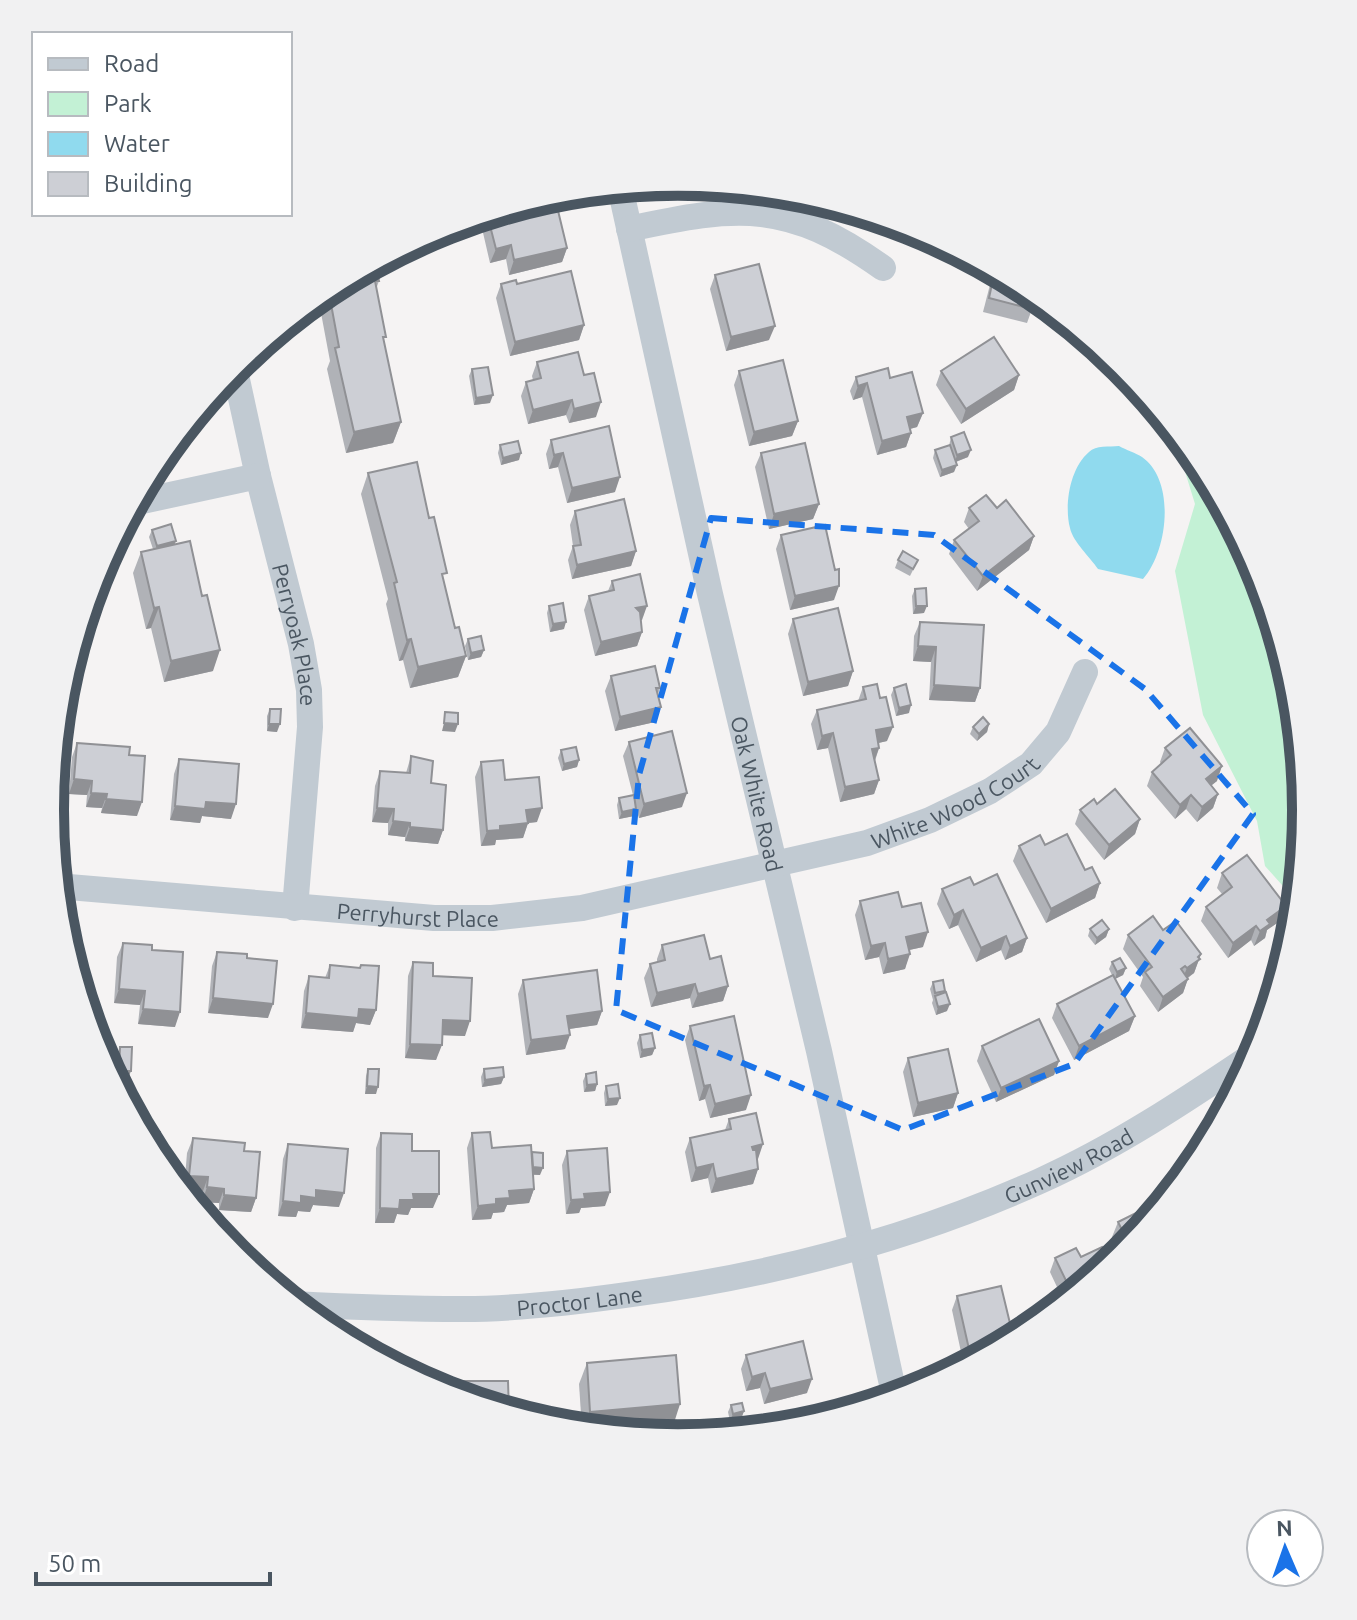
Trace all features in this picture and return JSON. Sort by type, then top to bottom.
[{"type":"street","name":"Oak White Road","points":[[622,199],[710,594],[819,1051],[892,1386]]},
{"type":"street","points":[[629,229],[682,217],[726,212],[777,215],[811,225],[848,243],[883,268]]},
{"type":"street","name":"Perryoak Place","points":[[237,382],[301,644],[309,690],[310,727],[295,908]]},
{"type":"street","points":[[148,500],[258,476]]},
{"type":"street","name":"White Wood Court","points":[[773,862],[867,843],[930,820],[990,791],[1031,764],[1058,732],[1085,672]]},
{"type":"street","name":"Perryhurst Place","points":[[69,887],[434,918],[543,914],[582,908],[773,862]]},
{"type":"street","name":"Gunview Road","points":[[861,1248],[957,1216],[1042,1180],[1116,1142],[1237,1066]]},
{"type":"street","name":"Proctor Lane","points":[[313,1305],[466,1309],[572,1303],[672,1289],[777,1269],[861,1248]]},
{"type":"highlighted area","points":[[711,518],[934,535],[1145,689],[1253,814],[1074,1064],[903,1130],[616,1010],[639,775]]},
{"type":"green space","points":[[1180,457],[1230,538],[1272,651],[1288,730],[1292,770],[1292,850],[1288,891],[1265,866],[1257,821],[1203,715],[1175,571],[1195,504]]},
{"type":"water","points":[[1119,446],[1142,457],[1153,468],[1164,499],[1163,534],[1152,567],[1143,579],[1098,569],[1075,539],[1068,519],[1070,487],[1082,459],[1095,448]]},
{"type":"building","points":[[557,207],[567,248],[514,260],[511,245],[496,249],[490,225]]},
{"type":"building","points":[[759,264],[775,326],[731,337],[715,275]]},
{"type":"building","points":[[571,271],[584,325],[515,342],[501,284],[516,280],[517,284]]},
{"type":"building","points":[[378,275],[379,281],[375,281],[386,337],[383,337],[401,422],[354,432],[335,348],[339,347],[331,303]]},
{"type":"building","points":[[992,282],[1032,308],[1032,309],[989,298]]},
{"type":"building","points":[[994,337],[1019,375],[966,409],[941,371]]},
{"type":"building","points":[[578,352],[584,375],[594,373],[601,402],[574,409],[572,400],[533,410],[526,382],[541,378],[537,362]]},
{"type":"building","points":[[783,360],[798,421],[754,432],[739,371]]},
{"type":"building","points":[[488,367],[493,395],[476,398],[472,369]]},
{"type":"building","points":[[888,368],[890,378],[912,372],[923,413],[907,417],[911,433],[882,441],[867,383],[858,386],[856,377]]},
{"type":"building","points":[[609,426],[620,477],[572,488],[563,453],[554,455],[551,440]]},
{"type":"building","points":[[964,432],[971,450],[957,455],[951,437]]},
{"type":"building","points":[[518,441],[521,453],[503,458],[500,445]]},
{"type":"building","points":[[805,443],[819,504],[774,514],[761,453]]},
{"type":"building","points":[[950,445],[957,465],[942,470],[935,450]]},
{"type":"building","points":[[417,462],[429,518],[434,517],[447,573],[442,574],[455,628],[459,627],[466,656],[418,667],[411,639],[407,640],[394,583],[397,582],[368,473]]},
{"type":"building","points":[[986,495],[997,508],[1006,500],[1034,536],[983,576],[954,540],[979,521],[969,508]]},
{"type":"building","points":[[624,499],[636,551],[577,565],[573,546],[581,545],[575,511]]},
{"type":"building","points":[[171,524],[176,541],[157,546],[152,530]]},
{"type":"building","points":[[825,525],[835,570],[839,569],[839,586],[795,596],[781,535]]},
{"type":"building","points":[[190,541],[202,596],[207,595],[220,650],[171,661],[159,607],[154,608],[141,552]]},
{"type":"building","points":[[903,551],[918,560],[913,569],[898,560]]},
{"type":"building","points":[[640,574],[647,606],[636,608],[640,612],[642,632],[601,642],[589,596],[614,590],[612,581]]},
{"type":"building","points":[[926,588],[927,606],[916,606],[915,589]]},
{"type":"building","points":[[563,603],[566,622],[553,624],[549,606]]},
{"type":"building","points":[[838,608],[853,671],[808,682],[793,619]]},
{"type":"building","points":[[920,622],[984,625],[980,688],[934,685],[936,647],[918,646]]},
{"type":"building","points":[[481,636],[484,650],[471,653],[468,639]]},
{"type":"building","points":[[655,666],[661,707],[620,717],[611,676]]},
{"type":"building","points":[[877,684],[880,698],[886,697],[893,727],[876,730],[879,748],[872,749],[879,780],[845,787],[833,733],[822,736],[817,710],[866,699],[863,687]]},
{"type":"building","points":[[906,684],[911,705],[899,708],[894,688]]},
{"type":"building","points":[[270,709],[281,709],[280,724],[269,724]]},
{"type":"building","points":[[445,712],[458,713],[458,724],[444,723]]},
{"type":"building","points":[[983,717],[989,724],[979,734],[973,727]]},
{"type":"building","points":[[1190,728],[1222,766],[1206,779],[1218,794],[1202,807],[1191,795],[1180,805],[1152,772],[1171,755],[1165,748]]},
{"type":"building","points":[[672,731],[687,793],[644,804],[629,742]]},
{"type":"building","points":[[77,743],[130,747],[129,755],[145,756],[142,802],[106,799],[107,794],[91,793],[92,781],[74,779]]},
{"type":"building","points":[[576,747],[579,760],[564,764],[561,750]]},
{"type":"building","points":[[411,756],[433,761],[431,783],[446,785],[443,830],[410,827],[410,823],[393,821],[394,809],[377,808],[380,771],[410,773]]},
{"type":"building","points":[[179,759],[239,764],[236,804],[206,802],[205,809],[175,806]]},
{"type":"building","points":[[503,760],[505,780],[539,777],[542,808],[526,810],[528,823],[500,826],[500,830],[487,831],[481,762]]},
{"type":"building","points":[[1115,789],[1140,819],[1109,845],[1080,810],[1094,799],[1097,804]]},
{"type":"building","points":[[634,795],[636,809],[622,812],[619,798]]},
{"type":"building","points":[[1067,834],[1085,870],[1092,867],[1100,883],[1051,909],[1019,846],[1040,835],[1045,845]]},
{"type":"building","points":[[1247,855],[1285,907],[1267,920],[1270,924],[1260,931],[1256,926],[1233,943],[1206,907],[1232,887],[1222,873]]},
{"type":"building","points":[[997,874],[1027,938],[1010,946],[1006,936],[981,948],[963,910],[954,915],[942,889],[970,877],[974,885]]},
{"type":"building","points":[[898,892],[902,907],[921,903],[928,932],[906,937],[910,954],[888,959],[885,943],[871,946],[860,901]]},
{"type":"building","points":[[1153,916],[1163,930],[1176,921],[1201,954],[1200,959],[1181,969],[1188,979],[1163,997],[1145,972],[1152,967],[1128,935]]},
{"type":"building","points":[[1102,920],[1109,929],[1097,938],[1090,929]]},
{"type":"building","points":[[704,935],[710,959],[721,956],[728,986],[698,994],[695,984],[657,993],[650,964],[665,960],[662,945]]},
{"type":"building","points":[[123,943],[152,945],[152,950],[183,952],[180,1012],[143,1009],[145,991],[119,989]]},
{"type":"building","points":[[217,952],[247,954],[247,958],[277,961],[273,1004],[213,998]]},
{"type":"building","points":[[1120,958],[1126,968],[1117,972],[1112,962]]},
{"type":"building","points":[[413,962],[433,963],[433,976],[472,978],[470,1021],[443,1020],[442,1045],[410,1044]]},
{"type":"building","points":[[330,965],[379,966],[376,1010],[359,1009],[358,1018],[306,1013],[309,976],[329,978]]},
{"type":"building","points":[[597,970],[602,1011],[567,1016],[570,1035],[531,1040],[523,980]]},
{"type":"building","points":[[1113,975],[1135,1016],[1079,1046],[1057,1004]]},
{"type":"building","points":[[943,980],[945,991],[935,993],[933,982]]},
{"type":"building","points":[[946,992],[950,1004],[938,1007],[935,996]]},
{"type":"building","points":[[734,1016],[751,1095],[715,1104],[710,1085],[704,1086],[690,1026]]},
{"type":"building","points":[[1039,1019],[1059,1061],[1001,1088],[982,1046]]},
{"type":"building","points":[[652,1033],[655,1048],[642,1050],[640,1035]]},
{"type":"building","points":[[120,1047],[132,1047],[131,1071],[122,1071]]},
{"type":"building","points":[[948,1049],[958,1093],[918,1103],[908,1058]]},
{"type":"building","points":[[503,1067],[504,1077],[485,1080],[484,1069]]},
{"type":"building","points":[[368,1069],[379,1069],[378,1087],[367,1086]]},
{"type":"building","points":[[596,1072],[597,1084],[587,1085],[586,1074]]},
{"type":"building","points":[[618,1084],[620,1098],[608,1099],[606,1086]]},
{"type":"building","points":[[756,1113],[763,1144],[752,1147],[756,1150],[758,1169],[716,1179],[713,1164],[696,1168],[690,1138],[731,1129],[729,1119]]},
{"type":"building","points":[[490,1132],[492,1148],[531,1145],[534,1189],[509,1191],[510,1198],[496,1199],[496,1204],[478,1206],[472,1133]]},
{"type":"building","points":[[381,1133],[412,1134],[412,1151],[439,1151],[439,1194],[413,1194],[414,1200],[400,1200],[399,1209],[380,1208]]},
{"type":"building","points":[[193,1138],[245,1143],[244,1151],[260,1152],[256,1198],[224,1195],[224,1189],[207,1187],[208,1177],[189,1176]]},
{"type":"building","points":[[288,1144],[348,1149],[344,1193],[316,1190],[316,1198],[301,1196],[301,1203],[283,1201]]},
{"type":"building","points":[[607,1148],[610,1192],[584,1194],[585,1199],[571,1200],[567,1151]]},
{"type":"building","points":[[532,1152],[543,1153],[543,1168],[533,1167]]},
{"type":"building","points":[[1142,1210],[1143,1212],[1124,1233],[1118,1222]]},
{"type":"building","points":[[1102,1247],[1105,1253],[1068,1285],[1055,1258],[1076,1248],[1081,1257]]},
{"type":"building","points":[[1001,1286],[1011,1327],[969,1351],[957,1296]]},
{"type":"building","points":[[803,1341],[812,1379],[770,1389],[765,1373],[752,1377],[746,1355]]},
{"type":"building","points":[[676,1355],[680,1404],[590,1412],[587,1363]]},
{"type":"building","points":[[451,1381],[508,1381],[509,1401]]},
{"type":"building","points":[[742,1403],[744,1411],[733,1414],[731,1405]]}]
